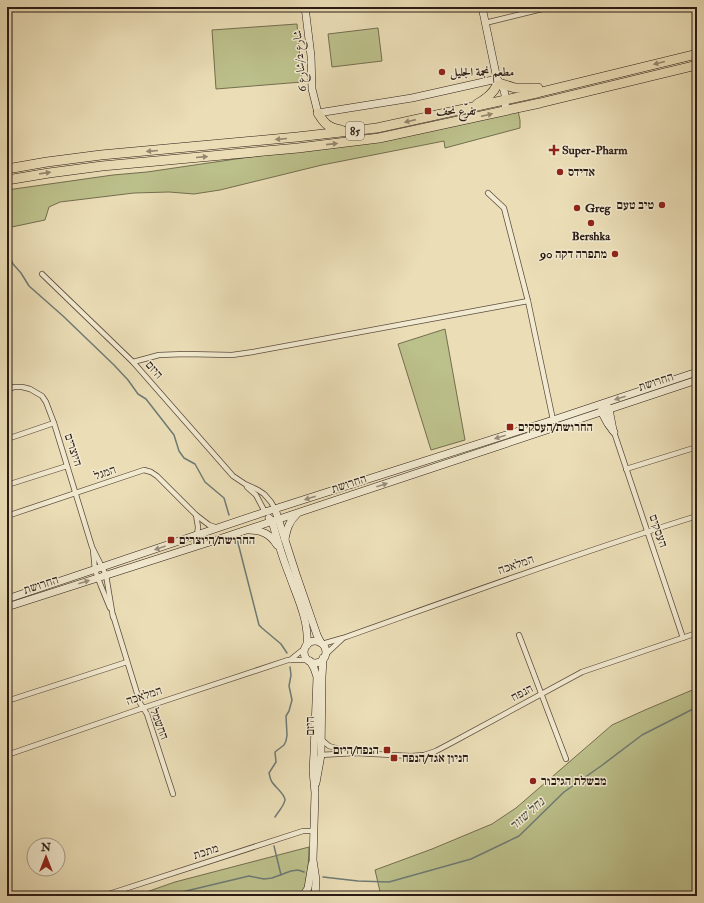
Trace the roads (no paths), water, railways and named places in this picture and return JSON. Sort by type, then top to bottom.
[{"type":"highway","name":"85","points":[[7,169],[101,155],[348,132],[400,123],[503,100],[697,54]]},
{"type":"highway","name":"85","points":[[7,180],[49,172],[298,148],[359,141],[402,134],[697,65]]},
{"type":"highway","points":[[471,107],[492,94],[499,82],[515,88],[524,89],[555,88]]},
{"type":"highway","points":[[318,112],[324,122],[329,126],[348,132]]},
{"type":"highway","points":[[303,137],[317,128],[319,119],[318,112]]},
{"type":"street","name":"شارع 2/شارع 6","points":[[306,7],[311,56],[312,89],[318,112]]},
{"type":"street","points":[[482,7],[499,82],[504,91],[503,100],[505,111]]},
{"type":"street","points":[[485,23],[550,7]]},
{"type":"street","points":[[318,112],[412,98],[499,82]]},
{"type":"street","points":[[488,193],[504,208],[528,301],[553,420]]},
{"type":"street","name":"היזם","points":[[42,274],[133,362],[233,476],[264,494],[271,502],[275,509],[275,520],[281,551],[321,643]]},
{"type":"street","points":[[133,362],[159,355],[232,355],[253,352],[528,301]]},
{"type":"street","name":"החרושת","points":[[7,599],[265,512],[553,420],[697,372]]},
{"type":"street","name":"החרושת","points":[[7,607],[106,576],[697,380]]},
{"type":"street","name":"היוצרים","points":[[7,390],[22,387],[30,389],[42,396],[48,408],[92,547],[95,570],[98,578]]},
{"type":"street","points":[[604,403],[609,409],[614,432],[601,411],[604,403]]},
{"type":"street","points":[[7,439],[54,423]]},
{"type":"street","name":"העסקים","points":[[614,432],[683,638]]},
{"type":"street","points":[[626,469],[697,447]]},
{"type":"street","points":[[7,485],[67,466]]},
{"type":"street","name":"המגל","points":[[7,516],[144,470],[148,470],[157,476],[196,514],[210,525],[218,528]]},
{"type":"street","name":"היזם","points":[[245,484],[256,495],[265,512],[275,520],[285,541],[292,574],[307,626],[306,647]]},
{"type":"street","points":[[285,541],[290,522],[299,512]]},
{"type":"street","points":[[196,514],[198,527],[197,536]]},
{"type":"street","name":"המלאכה","points":[[7,755],[288,660],[311,642],[314,641],[321,643],[343,638],[647,531],[697,516]]},
{"type":"street","points":[[245,530],[257,530],[265,533],[275,541],[281,551]]},
{"type":"street","name":"היוצרים","points":[[92,547],[106,576]]},
{"type":"street","name":"החשמל","points":[[106,576],[113,616]]},
{"type":"street","name":"החשמל","points":[[98,578],[113,616],[140,703],[147,714],[173,794]]},
{"type":"street","name":"הנפח","points":[[318,754],[354,753],[411,756],[424,755],[436,751],[582,672],[697,633]]},
{"type":"street","points":[[519,635],[566,759]]},
{"type":"street","name":"המלאכה","points":[[288,660],[317,662],[343,638]]},
{"type":"street","points":[[321,643],[325,648],[324,657]]},
{"type":"street","points":[[306,647],[305,653],[310,661]]},
{"type":"street","name":"היזם","points":[[318,754],[321,739],[322,677],[324,657]]},
{"type":"street","name":"היזם","points":[[310,661],[314,668],[316,677],[318,754],[313,831],[313,860]]},
{"type":"street","points":[[7,701],[127,662]]},
{"type":"street","name":"הנפח","points":[[321,739],[329,746],[354,753]]},
{"type":"street","name":"מתכת","points":[[105,896],[303,831],[313,831]]},
{"type":"street","points":[[303,896],[308,888],[313,860]]},
{"type":"street","points":[[313,860],[316,880],[315,896]]},
{"type":"waterway","points":[[7,250],[13,264],[29,286],[114,365],[128,380],[138,394],[146,399],[174,435],[179,451],[184,458],[195,464],[205,482],[224,498],[229,515]]},
{"type":"waterway","points":[[237,539],[259,625],[281,644],[287,653]]},
{"type":"waterway","points":[[275,817],[282,807],[285,798],[271,781],[269,773],[276,762],[275,752],[284,745],[286,741],[286,716],[292,700],[289,686],[291,675],[290,667]]},
{"type":"waterway","name":"נחל שזור","points":[[323,877],[358,881],[389,882],[471,859],[519,836],[564,792],[642,735],[697,707]]},
{"type":"waterway","points":[[274,846],[281,875]]},
{"type":"waterway","name":"נחל שזור","points":[[165,896],[249,876],[264,879],[272,878],[291,871],[298,870],[304,872]]},
{"type":"place","name":"مطعم نجمة الجليل","points":[[442,72]]},
{"type":"place","name":"تفرّع نحف","points":[[428,111]]},
{"type":"place","name":"Super-Pharm","points":[[554,150]]},
{"type":"place","name":"אדידס","points":[[560,172]]},
{"type":"place","name":"טיב טעם","points":[[662,205]]},
{"type":"place","name":"Greg","points":[[577,208]]},
{"type":"place","name":"Bershka","points":[[591,223]]},
{"type":"place","name":"מתפרה דקה 90","points":[[615,254]]},
{"type":"place","name":"החרושת/העסקים","points":[[510,427]]},
{"type":"place","name":"החרושת/היוצרים","points":[[171,540]]},
{"type":"place","name":"הנפח/היזם","points":[[387,750]]},
{"type":"place","name":"חניון אגד/הנפח","points":[[394,758]]},
{"type":"place","name":"מבשלת הגיבור","points":[[533,781]]}]
